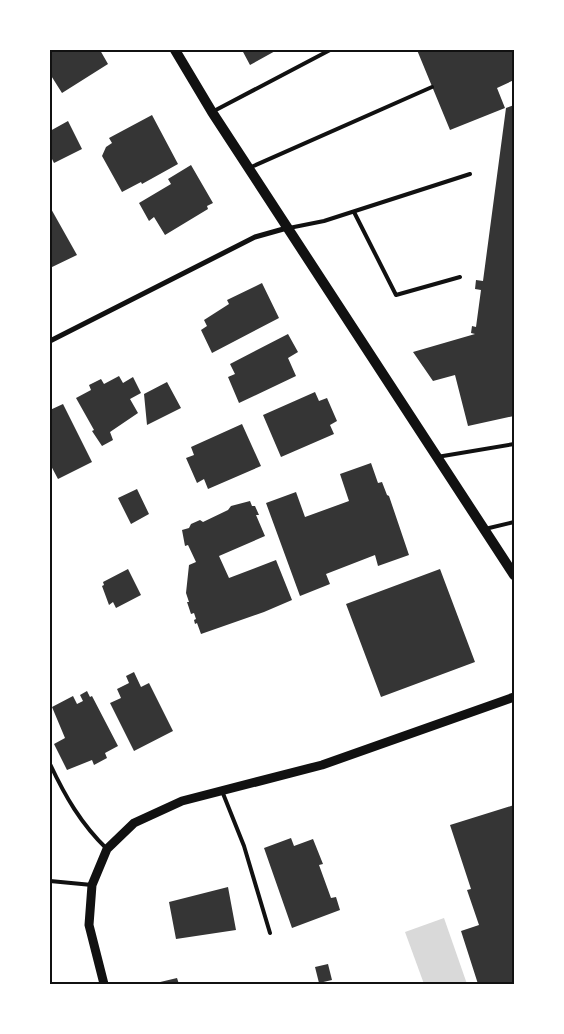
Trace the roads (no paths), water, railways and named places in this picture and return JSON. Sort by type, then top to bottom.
[{"type":"main road","points":[[175,50],[212,112],[514,575]]},
{"type":"street","points":[[50,341],[255,237],[287,228]]},
{"type":"street","points":[[104,984],[89,926],[92,885],[107,849],[134,823],[182,801],[322,765],[514,697]]},
{"type":"lane","points":[[212,112],[330,50]]},
{"type":"lane","points":[[249,168],[432,88]]},
{"type":"lane","points":[[287,228],[324,221],[470,174]]},
{"type":"lane","points":[[354,212],[396,295],[460,277]]},
{"type":"lane","points":[[436,457],[514,444]]},
{"type":"lane","points":[[484,529],[514,522]]},
{"type":"lane","points":[[50,764],[70,805],[91,834],[107,849]]},
{"type":"lane","points":[[222,791],[244,846],[270,933]]},
{"type":"lane","points":[[50,881],[92,885]]}]
